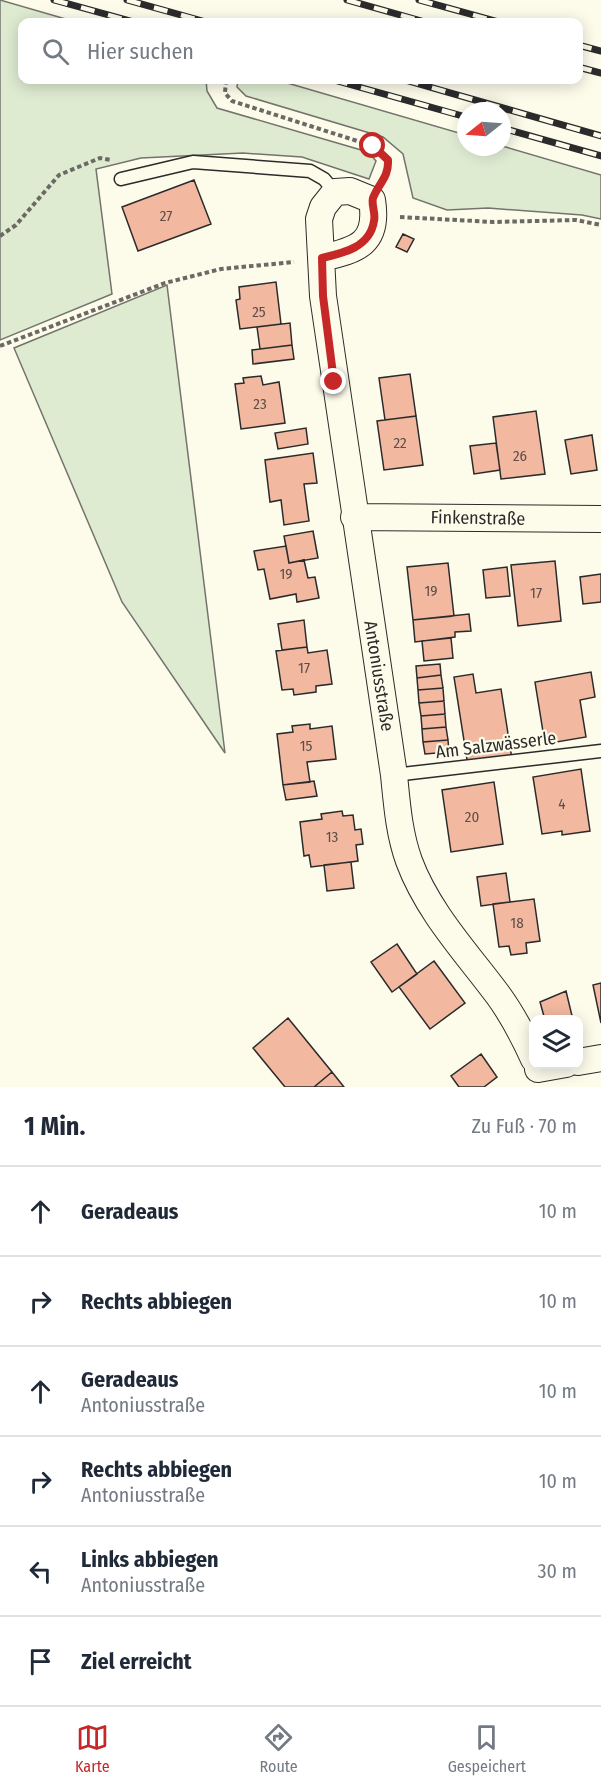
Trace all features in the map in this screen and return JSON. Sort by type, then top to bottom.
[{"type":"street","points":[[322,258],[351,251],[370,235],[374,209],[350,191],[335,192]]},
{"type":"street","name":"Antoniusstraße","points":[[335,192],[323,207],[319,219],[323,296],[394,775],[399,826],[410,862],[424,893],[499,996],[537,1070]]},
{"type":"street","name":"Finkenstraße","points":[[354,517],[601,519]]},
{"type":"street","points":[[583,1061],[601,1058]]},
{"type":"lane","points":[[121,179],[193,162],[310,171],[324,179],[335,192]]},
{"type":"lane","name":"Am Salzwässerle","points":[[394,775],[601,751]]},
{"type":"path","points":[[226,84],[225,93],[232,101],[373,146],[388,160],[388,173],[374,209],[412,216],[493,222],[576,220],[601,225]]},
{"type":"path","points":[[0,236],[16,225],[59,176],[100,158],[126,162],[145,173]]},
{"type":"path","points":[[0,346],[165,283],[221,269],[322,258]]},
{"type":"green space","points":[[0,0],[62,18],[18,18],[18,84],[206,84],[207,91],[217,108],[368,152],[376,161],[369,179],[302,157],[243,153],[141,158],[96,169],[112,294],[0,340]]},
{"type":"green space","points":[[237,84],[291,84],[457,132],[457,156],[511,156],[511,149],[601,175],[601,219],[582,215],[488,208],[447,210],[413,198],[403,154],[383,137],[246,96],[237,87]]},
{"type":"green space","points":[[167,285],[225,753],[122,602],[14,348]]},
{"type":"building","points":[[194,180],[211,224],[138,251],[122,207]]},
{"type":"building","points":[[403,234],[414,239],[407,252],[396,247]]},
{"type":"building","points":[[276,282],[281,324],[240,329],[236,300],[240,299],[239,287]]},
{"type":"building","points":[[290,323],[292,345],[260,349],[257,327]]},
{"type":"building","points":[[292,345],[294,359],[253,364],[252,350]]},
{"type":"building","points":[[410,374],[416,416],[385,420],[379,378]]},
{"type":"building","points":[[261,376],[263,385],[279,382],[285,423],[241,429],[235,384],[244,383],[243,378]]},
{"type":"building","points":[[536,411],[545,474],[501,479],[493,417]]},
{"type":"building","points":[[416,416],[423,465],[384,470],[377,421]]},
{"type":"building","points":[[306,428],[308,444],[278,449],[275,433]]},
{"type":"building","points":[[592,435],[597,470],[571,474],[565,440]]},
{"type":"building","points":[[496,443],[500,470],[474,474],[470,446]]},
{"type":"building","points":[[313,453],[317,483],[304,484],[309,521],[284,525],[281,500],[270,502],[265,460]]},
{"type":"building","points":[[313,531],[318,558],[289,563],[284,536]]},
{"type":"building","points":[[286,546],[289,563],[304,560],[308,578],[315,577],[319,598],[297,602],[296,594],[270,599],[264,569],[258,570],[254,551]]},
{"type":"building","points":[[555,561],[561,621],[518,626],[511,565]]},
{"type":"building","points":[[448,563],[454,616],[413,620],[407,567]]},
{"type":"building","points":[[507,567],[510,596],[486,598],[483,570]]},
{"type":"building","points":[[601,574],[601,602],[583,604],[580,577]]},
{"type":"building","points":[[469,614],[471,631],[455,632],[455,637],[415,642],[413,620]]},
{"type":"building","points":[[304,620],[307,647],[282,650],[278,624]]},
{"type":"building","points":[[451,638],[453,658],[424,661],[422,641]]},
{"type":"building","points":[[307,647],[308,653],[327,650],[332,684],[316,686],[316,692],[294,695],[293,689],[282,690],[276,651]]},
{"type":"building","points":[[440,664],[441,675],[417,678],[416,666]]},
{"type":"building","points":[[591,672],[595,697],[580,700],[586,737],[545,744],[535,682]]},
{"type":"building","points":[[473,674],[476,693],[501,689],[512,759],[468,766],[454,677]]},
{"type":"building","points":[[441,675],[443,688],[418,690],[417,678]]},
{"type":"building","points":[[443,688],[444,701],[419,703],[418,690]]},
{"type":"building","points":[[444,701],[445,714],[421,716],[419,703]]},
{"type":"building","points":[[445,714],[446,727],[422,729],[421,716]]},
{"type":"building","points":[[310,724],[310,729],[332,726],[336,759],[307,762],[310,782],[283,785],[277,734],[293,732],[292,726]]},
{"type":"building","points":[[446,727],[448,740],[423,742],[422,729]]},
{"type":"building","points":[[448,740],[449,752],[425,754],[423,742]]},
{"type":"building","points":[[581,769],[590,831],[562,835],[562,831],[542,834],[533,777]]},
{"type":"building","points":[[314,781],[317,796],[286,800],[283,785]]},
{"type":"building","points":[[494,782],[503,844],[451,852],[442,790]]},
{"type":"building","points":[[342,811],[343,816],[353,815],[355,830],[361,829],[363,844],[356,845],[358,861],[311,867],[309,855],[304,856],[300,822],[322,819],[321,814]]},
{"type":"building","points":[[351,862],[354,888],[327,891],[324,865]]},
{"type":"building","points":[[506,873],[510,902],[481,906],[477,877]]},
{"type":"building","points":[[534,899],[540,941],[526,943],[527,953],[511,955],[509,946],[499,947],[493,904]]},
{"type":"building","points":[[397,944],[417,974],[392,992],[371,962]]},
{"type":"building","points":[[434,961],[465,1003],[430,1029],[399,987]]},
{"type":"building","points":[[601,983],[601,1023],[593,985]]},
{"type":"building","points":[[566,991],[572,1015],[544,1015],[540,1002]]},
{"type":"building","points":[[288,1018],[332,1072],[314,1087],[285,1087],[253,1048]]},
{"type":"building","points":[[481,1054],[497,1077],[484,1087],[459,1087],[451,1076]]},
{"type":"building","points":[[332,1072],[344,1087],[314,1087]]},
{"type":"railway","points":[[54,0],[119,18]]},
{"type":"railway","points":[[127,0],[192,18]]},
{"type":"railway","points":[[347,0],[411,18]]},
{"type":"railway","points":[[419,0],[484,18]]},
{"type":"railway","points":[[583,46],[601,51]]},
{"type":"railway","points":[[583,68],[601,73]]},
{"type":"railway","points":[[348,84],[457,114]]},
{"type":"railway","points":[[419,84],[601,136]]},
{"type":"railway","points":[[511,131],[601,156]]},
{"type":"route","points":[[334,382],[323,296],[322,258],[351,251],[370,235],[375,219],[372,200],[388,173],[388,160],[373,146]]}]
